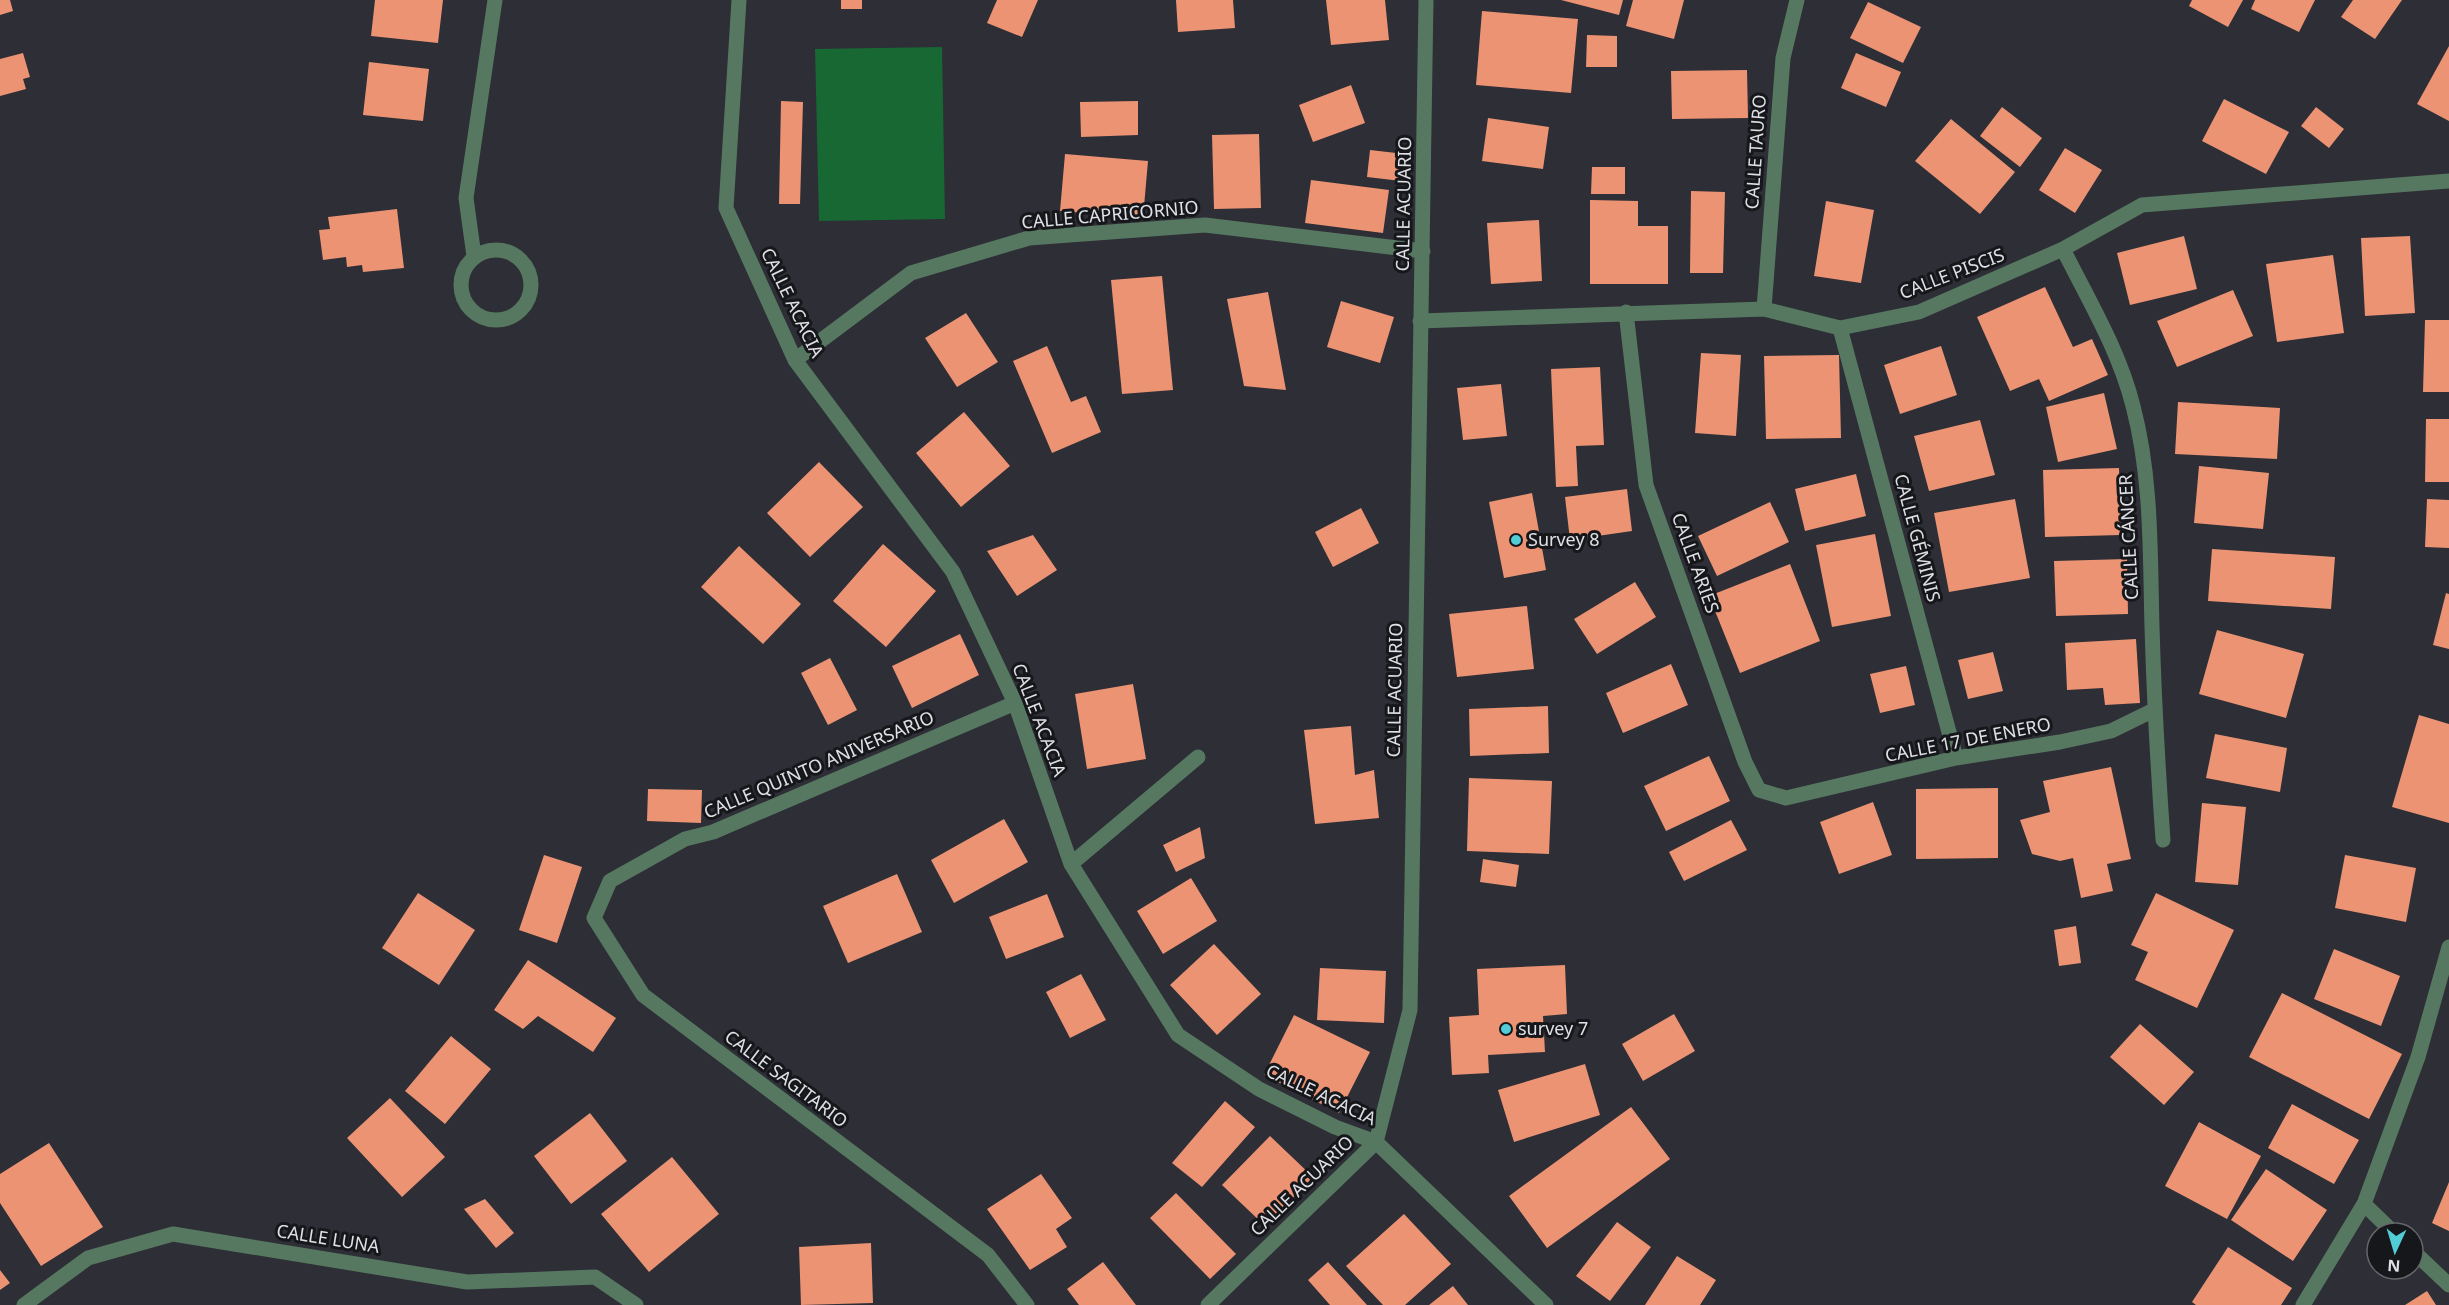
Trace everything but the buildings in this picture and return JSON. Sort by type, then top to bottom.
[{"type":"street","points":[[474,256],[498,249],[510,252],[528,269],[531,292],[526,304],[518,313],[496,321],[485,319],[467,306],[460,285],[462,274],[474,256],[466,198],[495,0]]},
{"type":"street","name":"CALLE ACACIA","points":[[739,0],[726,208],[795,360],[953,572],[1015,703],[1071,864],[1178,1035],[1259,1089],[1335,1127],[1376,1142],[1546,1305]]},
{"type":"street","name":"CALLE ACUARIO","points":[[1208,1305],[1376,1142],[1410,1010],[1426,0]]},
{"type":"street","name":"CALLE TAURO","points":[[1764,309],[1783,58],[1797,0]]},
{"type":"street","name":"CALLE PISCIS","points":[[1420,321],[1626,312],[1764,309],[1840,328],[1919,312],[2062,249],[2142,205],[2449,181]]},
{"type":"street","name":"CALLE CAPRICORNIO","points":[[795,360],[911,273],[1029,238],[1205,225],[1423,251]]},
{"type":"street","name":"CALLE CÁNCER","points":[[2062,249],[2125,375],[2146,465],[2150,521],[2154,710],[2163,840]]},
{"type":"street","name":"CALLE ARIES","points":[[1626,312],[1646,485],[1745,762],[1759,790],[1786,798]]},
{"type":"street","name":"CALLE GÉMINIS","points":[[1840,328],[1956,758]]},
{"type":"street","name":"CALLE QUINTO ANIVERSARIO","points":[[640,865],[685,839],[713,832],[1015,703]]},
{"type":"street","name":"CALLE 17 DE ENERO","points":[[1786,798],[1956,758],[2060,742],[2110,731],[2154,710]]},
{"type":"street","points":[[1071,864],[1198,757]]},
{"type":"street","name":"CALLE SAGITARIO","points":[[640,865],[610,881],[594,918],[643,995],[988,1256],[1027,1305]]},
{"type":"street","points":[[2303,1305],[2364,1204],[2418,1057],[2449,947]]},
{"type":"street","points":[[2364,1204],[2382,1221]]},
{"type":"street","name":"CALLE LUNA","points":[[24,1305],[88,1258],[174,1234],[467,1282],[595,1277],[636,1305]]},
{"type":"street","points":[[2425,1262],[2449,1285]]},
{"type":"green space","points":[[942,47],[945,219],[819,221],[815,49]]},
{"type":"place","name":"Survey 8","points":[[1516,540]]},
{"type":"place","name":"survey 7","points":[[1506,1029]]}]
